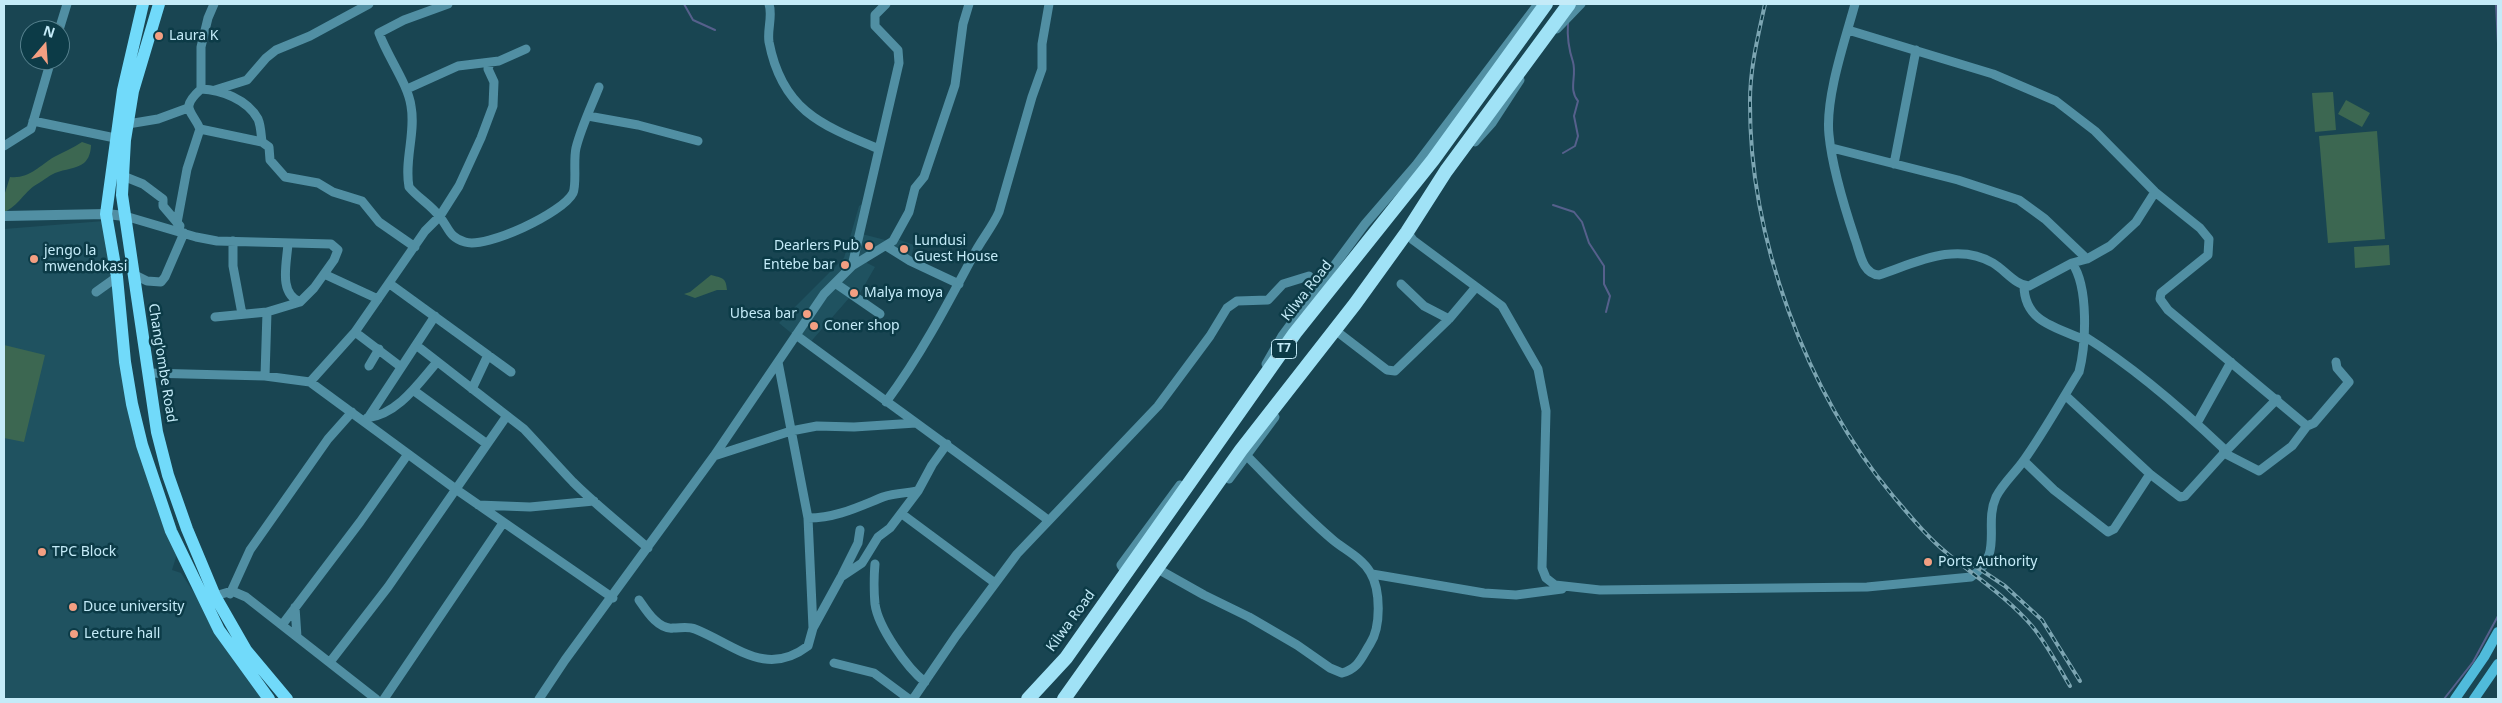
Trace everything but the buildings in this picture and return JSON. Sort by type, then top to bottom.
[{"type":"highway","name":"Kilwa Road","points":[[1028,699],[1066,658],[1295,333],[1433,160],[1546,4]]},
{"type":"highway","name":"T7","points":[[1064,699],[1244,453],[1337,332],[1408,234],[1446,171],[1569,4]]},
{"type":"main road","points":[[143,4],[130,55],[115,138],[106,214],[117,277],[125,362],[132,404],[142,445],[171,531],[219,630],[269,699]]},
{"type":"main road","name":"Chang'ombe Road","points":[[159,4],[133,92],[128,124],[122,195],[157,432],[168,475],[187,529],[215,596],[246,650],[287,699]]},
{"type":"main road","points":[[2455,699],[2484,657],[2498,632]]},
{"type":"main road","points":[[2474,699],[2498,664]]},
{"type":"street","points":[[62,20],[67,4]]},
{"type":"street","points":[[200,89],[201,47],[214,4]]},
{"type":"street","points":[[215,90],[247,80],[266,58],[276,50],[310,36],[369,4]]},
{"type":"street","points":[[448,4],[404,20],[379,33],[406,90],[412,117],[408,173],[409,187],[440,216],[448,232],[459,239],[473,243],[520,229],[559,209],[570,198],[574,191],[573,164],[576,146],[599,87]]},
{"type":"street","points":[[769,4],[769,42],[774,61],[794,101],[805,112],[825,125],[879,149]]},
{"type":"street","points":[[852,266],[900,58],[898,50],[875,26],[875,15],[886,4]]},
{"type":"street","points":[[539,699],[714,456],[824,294],[852,266],[893,241],[909,212],[915,188],[924,177],[953,93],[963,24],[969,4]]},
{"type":"street","points":[[886,402],[903,380],[959,284],[981,242],[991,230],[999,212],[1032,96],[1042,68],[1042,44],[1049,4]]},
{"type":"street","points":[[1126,574],[1121,565],[1261,373],[1282,336],[1301,309],[1365,224],[1416,165],[1538,4]]},
{"type":"street","points":[[1581,4],[1574,14],[1555,30],[1492,123],[1457,163],[1408,234],[1502,306],[1538,369],[1546,412],[1542,568],[1546,578],[1555,586],[1631,590],[1867,586],[1971,577],[1981,570],[1988,559],[1996,498],[2024,460],[2079,372],[2083,358],[2083,291],[2077,270],[2072,263]]},
{"type":"street","points":[[1855,4],[1839,64],[1829,120],[1829,134],[1844,207],[1864,264],[1871,273],[1878,275],[1929,256],[1968,254],[1993,263],[2024,286]]},
{"type":"street","points":[[1848,30],[1993,74],[2056,101],[2095,131],[2155,192],[2200,228],[2209,239],[2208,255],[2168,286],[2161,293],[2160,299],[2168,310],[2277,399],[2306,426]]},
{"type":"street","points":[[406,90],[458,66],[503,60],[526,49]]},
{"type":"street","points":[[1894,164],[1916,50]]},
{"type":"street","points":[[310,382],[355,332],[425,231],[440,216],[459,186],[488,123],[494,89],[494,81],[488,69],[490,63]]},
{"type":"street","points":[[4,146],[27,132],[33,121],[47,70]]},
{"type":"street","points":[[128,124],[158,119],[188,108],[194,94],[200,89],[215,90],[237,99],[255,116],[259,122],[262,142]]},
{"type":"street","points":[[177,223],[187,169],[200,129],[188,108]]},
{"type":"street","points":[[588,116],[638,125],[698,141]]},
{"type":"street","points":[[33,121],[115,138]]},
{"type":"street","points":[[200,129],[262,142],[269,147],[270,160],[285,177],[318,183],[334,192],[362,201],[384,226],[415,247]]},
{"type":"street","points":[[1832,148],[1958,180],[2019,200],[2045,219],[2087,259]]},
{"type":"street","points":[[123,176],[143,184],[164,199],[163,206],[177,223],[196,237]]},
{"type":"street","points":[[2024,286],[2036,283],[2072,263],[2087,259],[2110,246],[2130,228],[2155,192]]},
{"type":"street","points":[[4,216],[106,214],[125,216],[196,237],[233,241],[331,244],[335,246],[338,254],[307,297],[300,302],[268,312],[215,316]]},
{"type":"street","points":[[133,274],[147,281],[161,282],[166,277],[184,233]]},
{"type":"street","points":[[233,241],[233,266],[242,314]]},
{"type":"street","points":[[288,243],[286,289],[292,299],[300,302]]},
{"type":"street","points":[[886,246],[910,261],[959,284]]},
{"type":"street","points":[[324,274],[378,299]]},
{"type":"street","points":[[913,699],[995,583],[1048,520],[1158,406],[1210,336],[1227,308],[1237,301],[1268,300],[1283,284],[1309,276]]},
{"type":"street","points":[[96,292],[117,277]]},
{"type":"street","points":[[835,283],[880,314]]},
{"type":"street","points":[[390,284],[511,372]]},
{"type":"street","points":[[1401,284],[1424,306],[1449,319]]},
{"type":"street","points":[[2024,286],[2024,298],[2029,311],[2049,324],[2098,344],[2197,423],[2223,448],[2224,453],[2259,471],[2292,446],[2304,432],[2306,426]]},
{"type":"street","points":[[1337,332],[1392,372],[1398,369],[1449,319],[1476,287]]},
{"type":"street","points":[[266,376],[265,331],[268,312]]},
{"type":"street","points":[[366,419],[435,316]]},
{"type":"street","points":[[355,332],[401,367]]},
{"type":"street","points":[[796,336],[916,424],[947,444],[1048,520]]},
{"type":"street","points":[[416,345],[506,417],[524,429],[536,445],[547,452],[594,501],[648,548]]},
{"type":"street","points":[[369,366],[379,349]]},
{"type":"street","points":[[472,389],[488,355]]},
{"type":"street","points":[[366,419],[389,410],[413,390],[437,362]]},
{"type":"street","points":[[778,362],[808,518],[813,628]]},
{"type":"street","points":[[2197,423],[2231,362]]},
{"type":"street","points":[[2306,426],[2314,423],[2349,382],[2337,368],[2336,362]]},
{"type":"street","points":[[148,373],[266,376],[310,382],[352,412],[366,419],[408,454],[457,490],[612,598]]},
{"type":"street","points":[[413,390],[487,444]]},
{"type":"street","points":[[2065,395],[2150,474],[2180,497],[2185,496],[2277,399]]},
{"type":"street","points":[[230,594],[250,550],[328,439],[352,412]]},
{"type":"street","points":[[330,662],[388,588],[506,417]]},
{"type":"street","points":[[714,456],[791,432],[817,426],[854,427],[916,424]]},
{"type":"street","points":[[841,577],[862,563],[878,537],[890,528],[902,514],[947,444]]},
{"type":"street","points":[[1072,699],[1159,570],[1249,617],[1297,645],[1330,668],[1342,673],[1358,666],[1376,634],[1379,600],[1372,574],[1367,566],[1333,541],[1300,510],[1244,453]]},
{"type":"street","points":[[282,625],[360,522],[408,454]]},
{"type":"street","points":[[2024,460],[2054,490],[2108,532],[2114,529],[2150,474]]},
{"type":"street","points":[[808,518],[831,517],[864,507],[885,496],[918,491]]},
{"type":"street","points":[[478,504],[522,507],[594,501]]},
{"type":"street","points":[[902,514],[995,583]]},
{"type":"street","points":[[384,699],[503,523]]},
{"type":"street","points":[[638,600],[659,624],[670,629],[690,627],[731,648],[758,658],[774,661],[790,657],[808,646],[813,628],[858,543],[860,530]]},
{"type":"street","points":[[875,564],[875,603],[880,619],[908,666],[925,682]]},
{"type":"street","points":[[1372,574],[1484,593],[1516,595],[1572,587]]},
{"type":"street","points":[[215,596],[236,592],[246,597],[376,699]]},
{"type":"street","points":[[295,607],[297,636]]},
{"type":"street","points":[[834,663],[874,673],[909,699]]},
{"type":"shaded area","points":[[864,203],[862,234],[889,241],[894,238],[914,245],[911,259],[887,246],[869,256],[867,263],[875,267],[856,300],[850,297],[807,346],[779,323],[844,258],[859,206]]},
{"type":"shaded area","points":[[104,221],[123,369],[177,554],[172,570],[181,573],[264,699],[4,699],[4,229]]},
{"type":"green space","points":[[2333,92],[2336,130],[2315,132],[2312,93]]},
{"type":"green space","points":[[2346,100],[2370,113],[2362,127],[2338,114]]},
{"type":"green space","points":[[2377,131],[2385,239],[2328,243],[2319,136]]},
{"type":"green space","points":[[82,142],[91,145],[91,150],[84,163],[78,167],[51,175],[34,186],[9,210],[4,212],[4,196],[10,177],[28,174]]},
{"type":"green space","points":[[2389,245],[2390,265],[2355,268],[2354,247]]},
{"type":"green space","points":[[711,275],[723,279],[727,290],[717,290],[695,298],[684,294],[690,292]]},
{"type":"green space","points":[[4,345],[45,355],[24,442],[4,438]]},
{"type":"waterway","points":[[684,4],[693,20],[715,30]]},
{"type":"waterway","points":[[2496,4],[2498,44]]},
{"type":"waterway","points":[[1563,153],[1575,146],[1578,136],[1574,116],[1578,101],[1573,87],[1574,67],[1569,43],[1568,23]]},
{"type":"waterway","points":[[1553,205],[1574,212],[1582,222],[1589,243],[1604,266],[1604,284],[1610,296],[1606,312]]},
{"type":"waterway","points":[[2444,699],[2473,662],[2498,616]]},
{"type":"railway","points":[[1765,4],[1751,76],[1752,153],[1760,206],[1772,259],[1788,311],[1809,361],[1834,410],[1862,455],[1893,496],[1941,548],[2023,616],[2043,640],[2070,686]]},
{"type":"railway","points":[[1972,564],[2005,586],[2042,620],[2080,681]]},
{"type":"place","name":"Laura K","points":[[159,36]]},
{"type":"place","name":"Dearlers Pub","points":[[869,246]]},
{"type":"place","name":"Lundusi Guest House","points":[[904,249]]},
{"type":"place","name":"jengo la mwendokasi","points":[[34,259]]},
{"type":"place","name":"Entebe bar","points":[[845,265]]},
{"type":"place","name":"Malya moya","points":[[854,293]]},
{"type":"place","name":"Ubesa bar","points":[[807,314]]},
{"type":"place","name":"Coner shop","points":[[814,326]]},
{"type":"place","name":"TPC Block","points":[[42,552]]},
{"type":"place","name":"Ports Authority","points":[[1928,562]]},
{"type":"place","name":"Duce university","points":[[73,607]]},
{"type":"place","name":"Lecture hall","points":[[74,634]]}]
